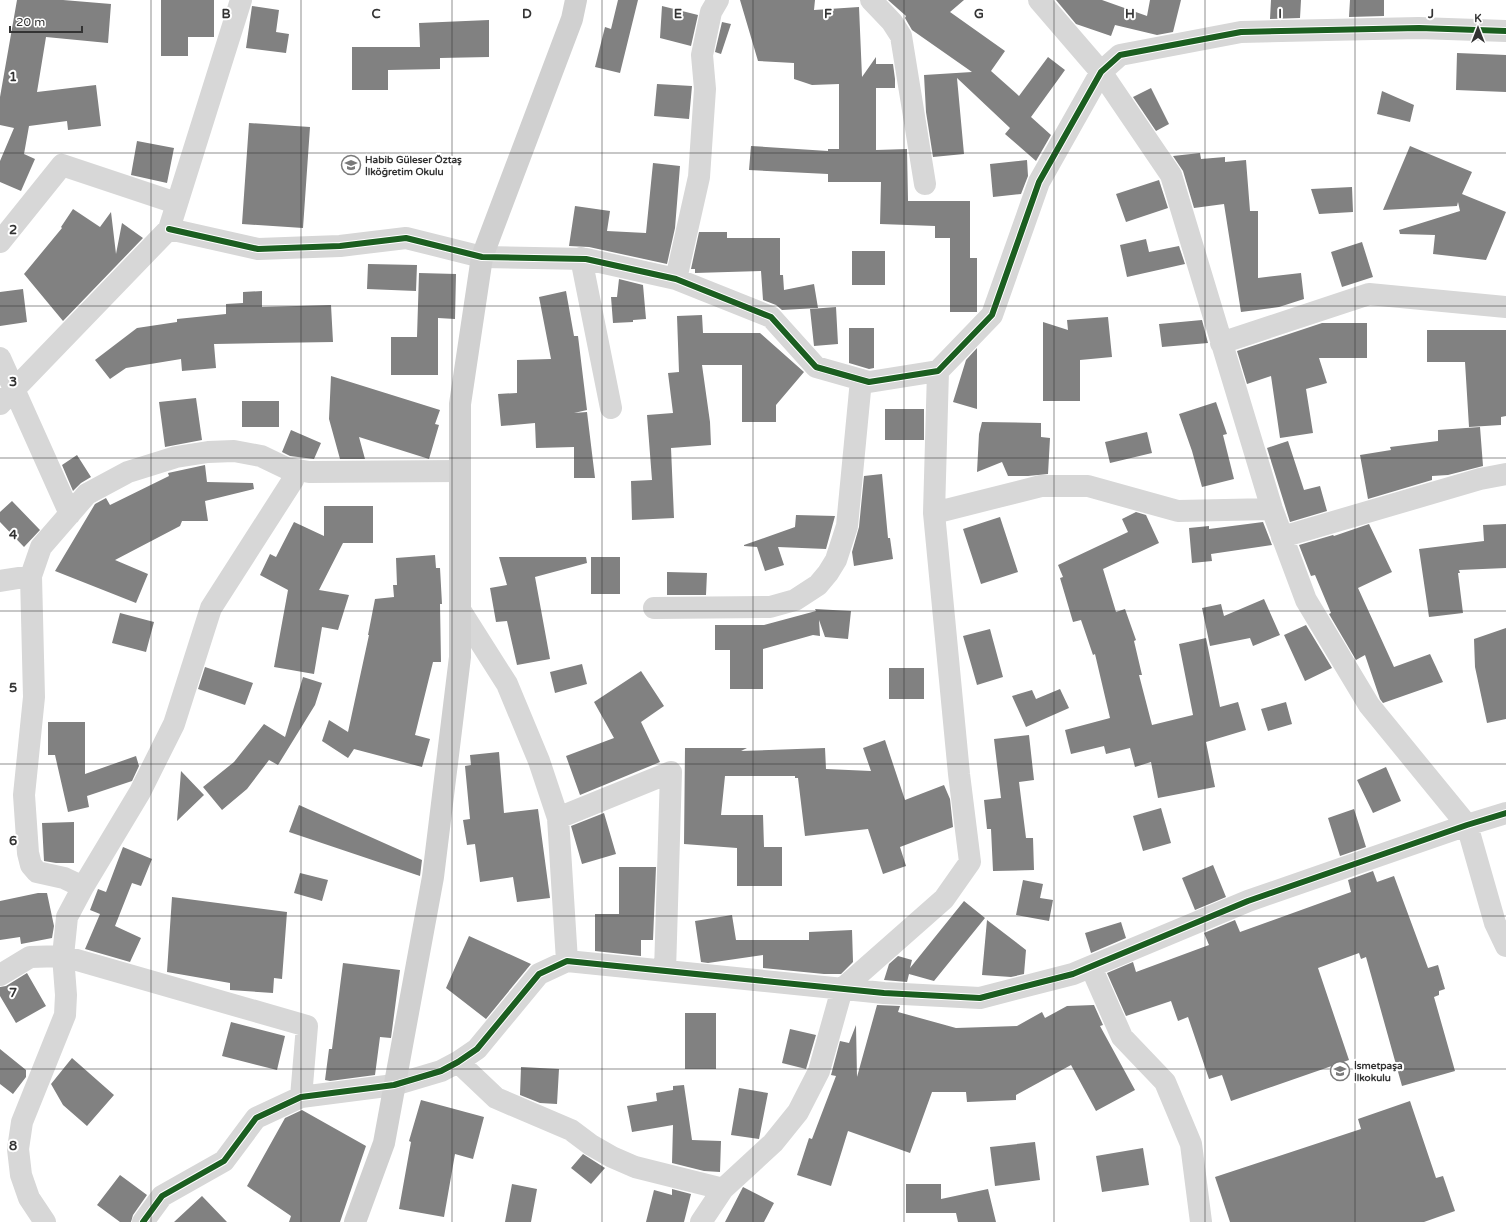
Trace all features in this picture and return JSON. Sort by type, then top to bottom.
[{"type":"street","points":[[7,397],[170,229],[176,203],[241,0]]},
{"type":"street","points":[[355,1222],[384,1143],[433,877],[460,656],[460,404],[482,257],[572,19],[576,0]]},
{"type":"street","points":[[676,279],[699,177],[705,89],[702,55],[712,12],[718,0]]},
{"type":"street","points":[[871,0],[892,22],[901,36],[925,184]]},
{"type":"street","points":[[1039,0],[1101,72],[1171,175],[1272,509],[1306,600],[1370,705],[1467,825],[1495,924],[1506,946]]},
{"type":"street","points":[[170,229],[258,249],[340,246],[406,238],[482,257],[581,258],[676,279],[771,317],[816,367],[869,382],[938,371],[992,315],[1039,182],[1101,72],[1120,55],[1241,32],[1419,28],[1506,31]]},
{"type":"street","points":[[0,242],[62,165],[176,203]]},
{"type":"street","points":[[581,258],[611,408]]},
{"type":"street","points":[[1221,343],[1370,294],[1506,307]]},
{"type":"street","points":[[0,358],[7,397],[70,514]]},
{"type":"street","points":[[701,1222],[724,1189],[773,1143],[786,1128],[804,1101],[818,1071],[842,989],[944,899],[970,862],[959,774],[934,513],[938,371]]},
{"type":"street","points":[[654,608],[770,608],[795,600],[818,584],[828,573],[836,560],[847,526],[861,380]]},
{"type":"street","points":[[83,887],[64,878],[37,872],[31,865],[28,853],[24,795],[34,697],[31,576],[41,547],[87,494],[128,472],[176,457],[208,452],[234,451],[261,456],[296,470],[336,472],[460,471]]},
{"type":"street","points":[[45,1222],[27,1192],[21,1175],[18,1150],[22,1122],[65,1015],[66,995],[63,956],[67,918],[83,887],[140,792],[174,724],[211,608],[293,480],[296,470]]},
{"type":"street","points":[[1282,537],[1480,479],[1506,474]]},
{"type":"street","points":[[934,513],[1041,486],[1088,486],[1178,511],[1272,509]]},
{"type":"street","points":[[0,581],[31,576]]},
{"type":"street","points":[[460,610],[507,684],[539,761],[558,818],[567,961]]},
{"type":"street","points":[[558,818],[671,772],[665,971]]},
{"type":"street","points":[[143,1222],[162,1196],[224,1161],[256,1118],[301,1097],[394,1085],[441,1071],[458,1062],[477,1048],[539,974],[567,961],[842,989],[980,998],[1073,974],[1248,901],[1467,825],[1506,813]]},
{"type":"street","points":[[0,975],[30,957],[63,956],[307,1026],[301,1097]]},
{"type":"street","points":[[1091,966],[1122,1037],[1165,1082],[1192,1144],[1201,1222]]},
{"type":"street","points":[[458,1062],[496,1098],[571,1130],[590,1145],[612,1157],[635,1167],[724,1189]]},
{"type":"building","points":[[17,0],[63,0],[111,4],[108,43],[46,37],[37,92],[96,85],[101,126],[68,130],[67,121],[29,126],[24,154],[35,159],[21,191],[0,182],[0,161],[14,128],[0,125],[0,97]]},
{"type":"building","points":[[161,0],[214,0],[214,37],[188,37],[188,56],[161,56]]},
{"type":"building","points":[[618,0],[638,0],[620,73],[595,67],[605,27],[611,29]]},
{"type":"building","points":[[740,0],[815,0],[814,10],[859,7],[862,77],[876,57],[876,64],[893,64],[895,79],[895,88],[876,88],[876,150],[907,149],[908,201],[970,201],[970,258],[977,258],[977,312],[950,312],[950,238],[935,238],[935,226],[880,224],[881,182],[828,182],[828,174],[749,170],[751,146],[828,151],[828,149],[839,149],[839,84],[812,85],[794,79],[794,63],[758,61]]},
{"type":"building","points":[[888,0],[964,0],[950,12],[1005,51],[991,71],[1019,96],[1048,57],[1065,70],[1031,117],[1051,135],[1036,161],[1005,134],[1010,128],[957,78],[964,154],[933,157],[926,112],[924,75],[972,72],[912,30],[905,18],[906,16]]},
{"type":"building","points":[[1056,0],[1102,0],[1147,16],[1150,0],[1181,0],[1173,32],[1157,35],[1115,25],[1111,36],[1076,24]]},
{"type":"building","points":[[1271,0],[1301,0],[1300,18],[1270,19]]},
{"type":"building","points":[[1350,0],[1384,0],[1384,16],[1349,17]]},
{"type":"building","points":[[252,6],[279,10],[276,32],[289,34],[286,53],[246,48]]},
{"type":"building","points":[[662,6],[698,15],[691,46],[660,38]]},
{"type":"building","points":[[489,20],[489,57],[440,58],[440,69],[388,70],[388,90],[352,90],[352,47],[420,47],[419,23]]},
{"type":"building","points":[[722,22],[731,24],[721,54],[715,52]]},
{"type":"building","points":[[1457,53],[1506,55],[1506,92],[1456,90]]},
{"type":"building","points":[[657,84],[692,86],[689,119],[654,116]]},
{"type":"building","points":[[1151,88],[1169,124],[1156,131],[1133,97]]},
{"type":"building","points":[[1382,91],[1414,105],[1410,122],[1377,114]]},
{"type":"building","points":[[249,123],[310,127],[303,228],[242,224]]},
{"type":"building","points":[[137,141],[174,148],[167,183],[131,175]]},
{"type":"building","points":[[1410,146],[1472,172],[1462,194],[1506,212],[1486,260],[1433,254],[1435,235],[1400,234],[1399,230],[1460,211],[1458,202],[1457,206],[1383,210]]},
{"type":"building","points":[[1200,153],[1201,159],[1225,157],[1225,162],[1246,160],[1250,211],[1258,211],[1258,278],[1301,273],[1304,299],[1279,307],[1241,312],[1224,204],[1194,208],[1183,171],[1173,156]]},
{"type":"building","points":[[1027,160],[1028,176],[1021,194],[993,197],[990,164]]},
{"type":"building","points":[[653,163],[680,166],[675,228],[667,264],[589,247],[569,246],[575,206],[610,211],[607,231],[646,233]]},
{"type":"building","points":[[1159,180],[1168,208],[1126,222],[1116,194]]},
{"type":"building","points":[[1352,187],[1353,212],[1319,214],[1311,189]]},
{"type":"building","points":[[73,209],[100,227],[111,212],[116,254],[122,223],[143,238],[63,321],[24,274],[62,228],[61,227]]},
{"type":"building","points":[[699,232],[727,232],[727,238],[780,238],[780,275],[783,275],[784,290],[814,284],[818,308],[782,310],[776,305],[763,300],[761,271],[695,273],[695,269],[691,269]]},
{"type":"building","points":[[1146,239],[1149,252],[1179,246],[1185,264],[1127,277],[1120,245]]},
{"type":"building","points":[[1362,242],[1373,277],[1342,287],[1331,252]]},
{"type":"building","points":[[852,251],[885,251],[885,285],[852,285]]},
{"type":"building","points":[[368,264],[417,265],[416,291],[367,289]]},
{"type":"building","points":[[419,273],[456,274],[455,319],[438,318],[438,375],[391,375],[391,337],[417,337]]},
{"type":"building","points":[[619,279],[643,285],[646,319],[633,320],[633,322],[613,323],[611,297],[617,297]]},
{"type":"building","points":[[23,289],[27,322],[0,326],[0,292]]},
{"type":"building","points":[[262,291],[262,307],[331,305],[333,342],[214,344],[216,368],[182,371],[181,359],[126,368],[110,379],[95,360],[137,328],[177,322],[177,319],[226,314],[226,304],[243,303],[243,292]]},
{"type":"building","points":[[566,291],[574,336],[578,336],[587,410],[574,413],[587,412],[595,478],[574,478],[574,447],[536,448],[535,423],[501,426],[498,394],[517,393],[517,360],[551,359],[539,297]]},
{"type":"building","points":[[836,307],[838,344],[814,346],[810,309]]},
{"type":"building","points":[[702,315],[703,333],[760,333],[804,372],[776,405],[776,422],[742,422],[742,365],[702,365],[710,422],[711,445],[671,448],[674,518],[632,520],[631,481],[652,480],[647,415],[673,413],[668,373],[679,372],[677,316]]},
{"type":"building","points":[[1108,317],[1112,357],[1080,360],[1080,401],[1043,401],[1043,322],[1068,330],[1067,320]]},
{"type":"building","points":[[1202,320],[1208,343],[1162,347],[1159,324]]},
{"type":"building","points":[[1322,323],[1367,323],[1367,358],[1319,358],[1327,383],[1306,389],[1313,433],[1280,438],[1271,376],[1247,384],[1237,351]]},
{"type":"building","points":[[849,328],[874,328],[874,368],[869,369],[849,363]]},
{"type":"building","points":[[1427,330],[1506,330],[1506,416],[1501,417],[1501,425],[1469,427],[1465,362],[1427,362]]},
{"type":"building","points":[[977,348],[977,409],[953,402],[966,360]]},
{"type":"building","points":[[331,376],[440,410],[435,424],[439,425],[429,459],[359,437],[365,459],[340,459],[329,419]]},
{"type":"building","points":[[196,398],[202,440],[165,447],[159,402]]},
{"type":"building","points":[[242,401],[279,401],[279,427],[242,427]]},
{"type":"building","points":[[1216,402],[1227,434],[1223,435],[1234,479],[1202,487],[1192,451],[1179,414]]},
{"type":"building","points":[[885,409],[924,409],[924,440],[885,440]]},
{"type":"building","points":[[982,422],[1041,423],[1041,437],[1050,438],[1048,474],[1008,476],[1002,462],[977,472],[979,434]]},
{"type":"building","points":[[1480,427],[1483,466],[1448,475],[1432,476],[1432,480],[1368,499],[1360,455],[1391,450],[1390,447],[1438,441],[1438,430]]},
{"type":"building","points":[[291,430],[321,443],[314,459],[290,456],[282,452]]},
{"type":"building","points":[[1147,432],[1152,453],[1110,463],[1105,442]]},
{"type":"building","points":[[1288,441],[1304,490],[1320,486],[1327,511],[1290,522],[1267,448]]},
{"type":"building","points":[[77,455],[91,477],[81,483],[73,491],[62,465]]},
{"type":"building","points":[[205,465],[207,482],[253,483],[254,489],[205,501],[208,521],[182,521],[180,526],[115,560],[148,574],[136,603],[55,571],[95,504],[106,498],[110,505],[169,476],[168,473]]},
{"type":"building","points":[[882,474],[888,538],[890,538],[893,559],[854,566],[852,552],[859,527],[864,476]]},
{"type":"building","points":[[12,501],[40,530],[24,547],[0,522],[0,512]]},
{"type":"building","points":[[324,506],[373,506],[373,543],[343,543],[319,590],[349,595],[338,630],[322,627],[314,674],[274,667],[288,590],[260,575],[270,554],[276,557],[294,522],[324,536]]},
{"type":"building","points":[[1136,512],[1146,515],[1159,543],[1103,569],[1116,612],[1125,609],[1136,640],[1134,641],[1142,675],[1139,675],[1152,725],[1193,715],[1179,644],[1206,638],[1220,707],[1238,702],[1246,730],[1206,742],[1215,787],[1158,798],[1151,762],[1135,767],[1130,748],[1106,754],[1104,746],[1071,754],[1065,730],[1110,718],[1095,654],[1093,655],[1081,620],[1073,622],[1060,578],[1063,577],[1058,565],[1128,532],[1122,519]]},
{"type":"building","points":[[796,515],[835,516],[826,549],[778,547],[784,565],[765,571],[757,547],[744,545],[795,527]]},
{"type":"building","points":[[1000,517],[1018,572],[981,584],[963,529]]},
{"type":"building","points":[[1263,522],[1272,545],[1211,554],[1212,561],[1192,563],[1189,528],[1209,526],[1209,529]]},
{"type":"building","points":[[1369,524],[1392,572],[1358,588],[1394,667],[1430,654],[1443,682],[1383,703],[1380,699],[1365,655],[1356,660],[1329,614],[1331,613],[1315,575],[1311,576],[1299,545],[1333,535],[1334,536]]},
{"type":"building","points":[[1506,524],[1506,568],[1459,570],[1460,573],[1458,573],[1463,613],[1429,617],[1419,549],[1484,541],[1483,525]]},
{"type":"building","points":[[435,555],[436,568],[440,568],[442,604],[440,604],[441,662],[433,662],[415,735],[430,739],[422,767],[354,749],[348,758],[322,741],[329,720],[348,732],[369,635],[375,599],[394,597],[393,585],[397,585],[396,558]]},
{"type":"building","points":[[499,557],[586,557],[587,563],[535,577],[550,659],[517,665],[507,621],[496,622],[490,588],[507,585]]},
{"type":"building","points":[[591,557],[620,557],[620,594],[591,594]]},
{"type":"building","points":[[667,572],[707,573],[706,595],[667,595]]},
{"type":"building","points":[[1264,599],[1280,635],[1253,646],[1250,638],[1210,646],[1202,608],[1221,604],[1224,616]]},
{"type":"building","points":[[815,609],[851,611],[848,639],[825,637],[819,620],[820,636],[813,635],[763,649],[763,689],[730,689],[730,650],[715,650],[715,625],[764,625],[816,611]]},
{"type":"building","points":[[120,613],[154,622],[146,652],[112,643]]},
{"type":"building","points":[[1306,625],[1332,668],[1305,681],[1284,635]]},
{"type":"building","points":[[1506,628],[1506,719],[1487,723],[1475,667],[1474,639]]},
{"type":"building","points":[[990,629],[1003,677],[977,685],[963,636]]},
{"type":"building","points":[[582,664],[587,684],[555,693],[550,672]]},
{"type":"building","points":[[205,667],[253,683],[245,705],[198,689]]},
{"type":"building","points":[[889,668],[924,668],[924,699],[889,699]]},
{"type":"building","points":[[641,671],[664,706],[641,722],[660,762],[580,795],[566,756],[614,738],[594,702]]},
{"type":"building","points":[[303,677],[322,683],[315,705],[278,765],[269,760],[247,789],[222,810],[203,787],[234,762],[264,724],[285,737]]},
{"type":"building","points":[[1060,689],[1069,708],[1026,727],[1012,696],[1032,690],[1036,699]]},
{"type":"building","points":[[1286,702],[1292,724],[1268,731],[1261,709]]},
{"type":"building","points":[[48,722],[85,722],[85,774],[136,756],[139,766],[132,781],[87,796],[89,807],[68,812],[55,755],[48,755]]},
{"type":"building","points":[[1029,735],[1034,780],[1019,782],[1026,838],[1033,838],[1034,870],[993,871],[991,829],[987,829],[984,800],[1001,798],[994,739]]},
{"type":"building","points":[[885,740],[905,800],[944,785],[950,799],[953,827],[900,847],[906,866],[883,874],[868,829],[805,836],[798,778],[795,778],[795,776],[725,776],[721,815],[763,815],[764,847],[782,847],[782,886],[737,886],[737,848],[684,844],[685,748],[747,748],[741,751],[825,748],[826,769],[871,771],[863,748]]},
{"type":"building","points":[[499,752],[504,813],[538,809],[550,898],[517,902],[513,877],[480,882],[475,844],[467,845],[463,820],[470,819],[465,766],[471,765],[470,755]]},
{"type":"building","points":[[1386,767],[1401,801],[1373,813],[1357,780]]},
{"type":"building","points":[[181,771],[204,795],[177,821]]},
{"type":"building","points":[[299,805],[422,860],[420,876],[289,832]]},
{"type":"building","points":[[1161,808],[1171,843],[1143,851],[1133,816]]},
{"type":"building","points":[[1354,809],[1366,847],[1340,856],[1328,818]]},
{"type":"building","points":[[604,813],[616,854],[582,864],[571,826]]},
{"type":"building","points":[[74,822],[74,863],[44,861],[42,823]]},
{"type":"building","points":[[123,847],[152,859],[141,886],[132,883],[115,926],[141,938],[130,962],[85,949],[100,914],[90,910],[98,889],[106,892]]},
{"type":"building","points":[[1213,865],[1226,897],[1195,910],[1182,878]]},
{"type":"building","points":[[619,867],[656,867],[653,940],[641,940],[641,956],[595,951],[595,914],[619,914]]},
{"type":"building","points":[[1373,871],[1377,882],[1394,876],[1428,968],[1438,965],[1445,989],[1439,991],[1439,995],[1434,997],[1455,1071],[1402,1086],[1366,957],[1361,959],[1359,953],[1318,968],[1349,1060],[1231,1101],[1222,1075],[1209,1079],[1188,1017],[1178,1021],[1171,1001],[1126,1016],[1107,973],[1133,962],[1136,972],[1209,945],[1204,933],[1235,920],[1240,932],[1351,892],[1348,880]]},
{"type":"building","points":[[300,873],[328,880],[322,901],[294,893]]},
{"type":"building","points":[[1023,880],[1043,884],[1040,898],[1053,900],[1049,921],[1016,915]]},
{"type":"building","points":[[38,893],[47,893],[54,926],[52,938],[21,944],[20,937],[0,940],[0,901]]},
{"type":"building","points":[[172,897],[287,912],[282,979],[274,978],[273,993],[230,990],[230,983],[167,972]]},
{"type":"building","points":[[964,901],[985,918],[934,981],[909,974],[907,982],[884,980],[889,964],[898,956],[912,960],[910,968]]},
{"type":"building","points":[[732,915],[736,940],[809,940],[809,932],[852,930],[853,962],[841,974],[824,974],[763,968],[763,955],[708,963],[701,962],[695,921]]},
{"type":"building","points":[[987,920],[1026,950],[1024,974],[1011,977],[982,975]]},
{"type":"building","points":[[1121,922],[1126,938],[1091,953],[1085,933]]},
{"type":"building","points":[[469,936],[531,964],[486,1019],[446,988]]},
{"type":"building","points":[[343,963],[400,970],[391,1038],[380,1037],[375,1075],[330,1081],[325,1080],[329,1049],[332,1049]]},
{"type":"building","points":[[27,973],[46,1006],[16,1023],[0,996],[0,987],[6,986]]},
{"type":"building","points":[[877,1005],[900,1006],[898,1012],[956,1028],[1017,1026],[1042,1012],[1045,1018],[1067,1006],[1094,1005],[1103,1025],[1100,1026],[1135,1090],[1096,1111],[1071,1065],[1016,1095],[1016,1100],[967,1102],[966,1092],[932,1092],[910,1153],[848,1131],[831,1186],[797,1175],[809,1138],[812,1139],[836,1076],[831,1075],[840,1041],[849,1043],[856,1025],[857,1077]]},
{"type":"building","points":[[685,1013],[716,1013],[716,1069],[685,1069]]},
{"type":"building","points":[[231,1022],[285,1036],[277,1070],[222,1056]]},
{"type":"building","points":[[790,1029],[816,1035],[806,1069],[782,1063]]},
{"type":"building","points":[[0,1049],[26,1070],[26,1077],[13,1094],[0,1084]]},
{"type":"building","points":[[72,1058],[114,1095],[87,1126],[63,1105],[51,1084]]},
{"type":"building","points":[[521,1067],[559,1069],[557,1104],[540,1103],[520,1095]]},
{"type":"building","points":[[684,1085],[692,1140],[721,1141],[720,1172],[704,1171],[672,1163],[673,1125],[632,1132],[627,1106],[657,1101],[656,1093],[673,1090],[673,1086]]},
{"type":"building","points":[[739,1088],[768,1093],[759,1139],[731,1135]]},
{"type":"building","points":[[421,1100],[484,1117],[473,1159],[455,1154],[444,1217],[399,1209],[411,1142],[409,1141]]},
{"type":"building","points":[[1410,1101],[1436,1178],[1443,1176],[1455,1211],[1424,1222],[1230,1222],[1215,1177],[1361,1129],[1358,1119]]},
{"type":"building","points":[[302,1110],[366,1146],[340,1222],[289,1222],[291,1216],[247,1186],[285,1118]]},
{"type":"building","points":[[1035,1142],[1040,1180],[995,1186],[990,1147]]},
{"type":"building","points":[[1143,1148],[1149,1185],[1102,1192],[1096,1156]]},
{"type":"building","points":[[583,1154],[605,1168],[591,1184],[571,1168]]},
{"type":"building","points":[[120,1175],[147,1195],[133,1215],[131,1222],[120,1222],[97,1205]]},
{"type":"building","points":[[512,1184],[537,1189],[531,1222],[505,1222]]},
{"type":"building","points":[[906,1184],[941,1184],[941,1199],[988,1189],[996,1222],[958,1222],[956,1213],[906,1213]]},
{"type":"building","points":[[743,1187],[774,1203],[764,1222],[725,1222]]},
{"type":"building","points":[[672,1189],[691,1194],[684,1222],[646,1222],[654,1190],[672,1195]]},
{"type":"building","points":[[202,1196],[227,1222],[174,1222]]},
{"type":"cycle path","points":[[169,229],[258,249],[340,246],[406,238],[482,257],[586,259],[676,279],[771,317],[816,367],[869,382],[938,371],[992,315],[1039,182],[1101,72],[1120,55],[1241,32],[1419,28],[1506,31]]},
{"type":"cycle path","points":[[143,1222],[162,1196],[224,1161],[256,1118],[301,1097],[394,1085],[441,1071],[477,1049],[539,974],[567,961],[884,993],[980,998],[1073,974],[1248,901],[1467,825],[1506,813]]},
{"type":"place","name":"Habib Güleser Öztaş İlköğretim Okulu","points":[[351,165]]},
{"type":"place","name":"İsmetpaşa İlkokulu","points":[[1340,1071]]}]
